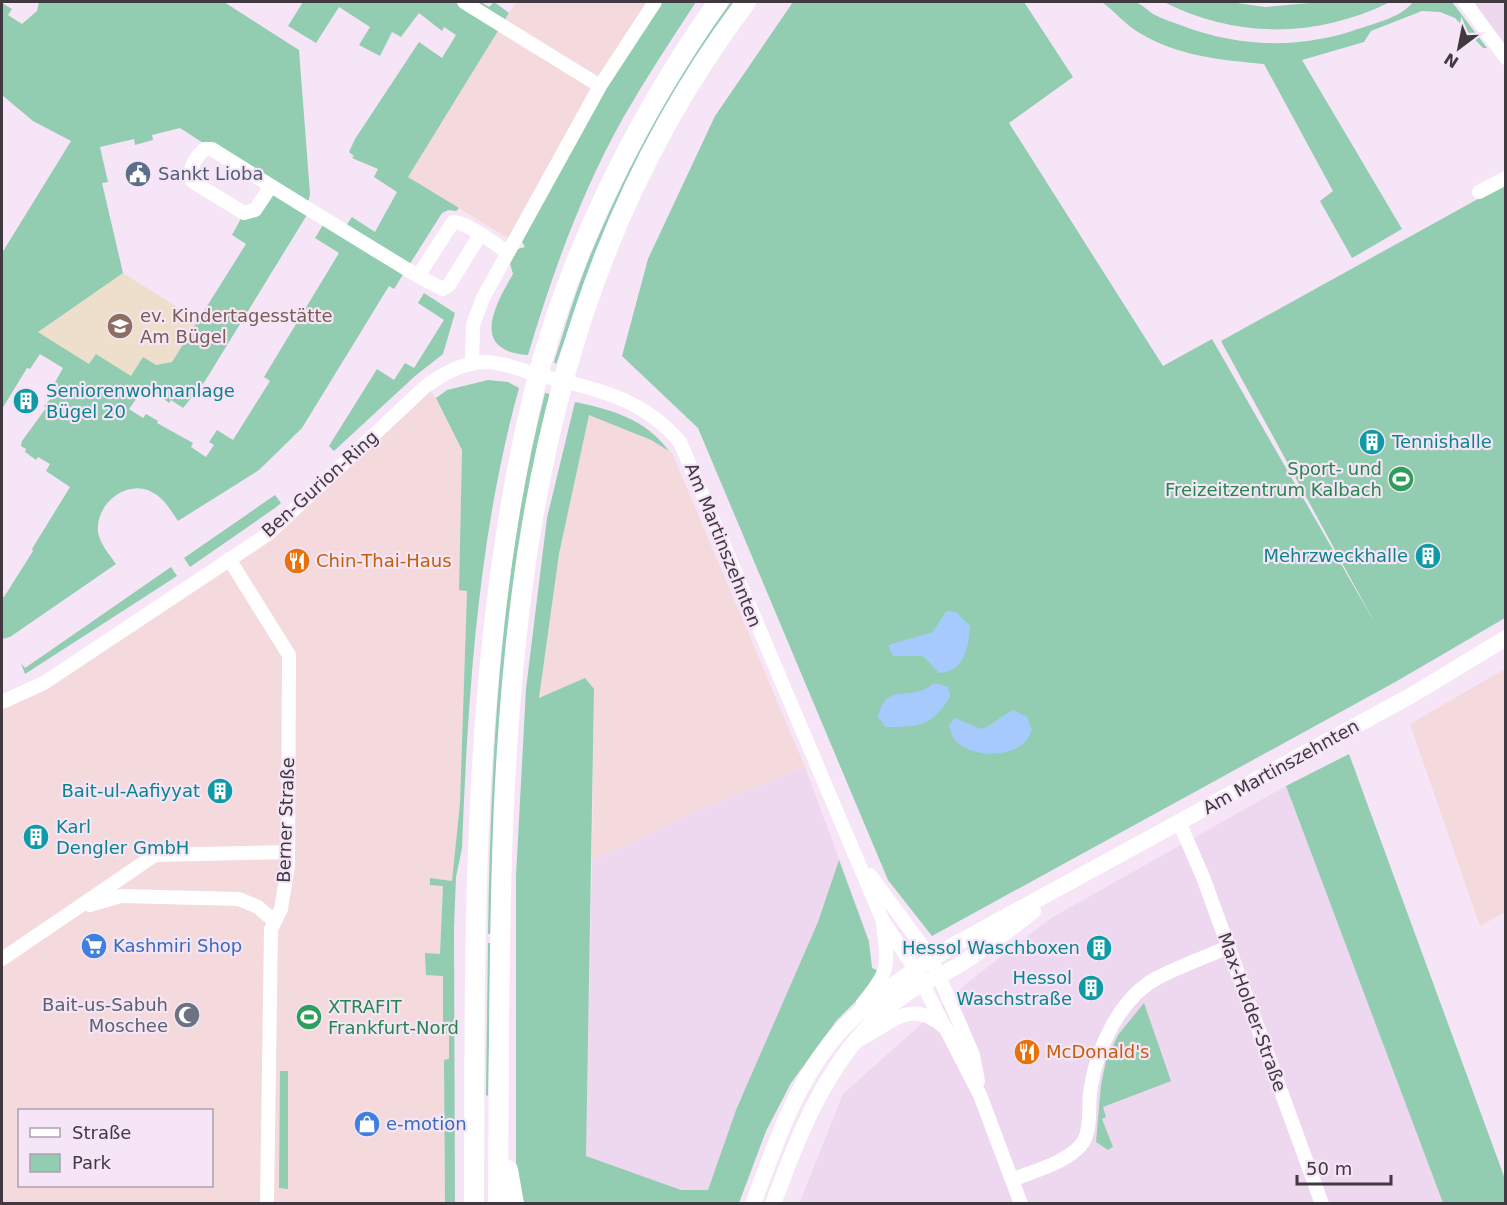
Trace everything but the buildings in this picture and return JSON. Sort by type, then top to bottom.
[{"type":"highway","points":[[474,1203],[477,879],[490,674],[503,565],[519,464],[535,389],[567,289],[591,228],[619,166],[648,112],[718,2]]},
{"type":"highway","points":[[498,1203],[504,799],[513,668],[527,549],[558,394],[587,299],[635,183],[702,64],[746,2]]},
{"type":"highway","points":[[499,1117],[514,1203]]},
{"type":"main road","name":"Am Martinszehnten","points":[[773,1203],[811,1109],[832,1071],[856,1041],[919,977],[931,958],[1412,695],[1506,638]]},
{"type":"main road","name":"Am Martinszehnten","points":[[753,1203],[789,1110],[820,1056],[838,1034],[919,977],[940,975],[983,949],[1054,892]]},
{"type":"street","points":[[464,2],[600,86]]},
{"type":"street","points":[[472,364],[471,343],[479,307],[507,252],[600,86],[655,2]]},
{"type":"street","points":[[1465,2],[1506,58]]},
{"type":"street","points":[[270,186],[255,210],[244,213],[195,183],[190,178],[190,170],[200,153],[205,149],[212,149],[418,276],[443,289],[449,285],[480,235]]},
{"type":"street","points":[[1479,192],[1506,178]]},
{"type":"street","points":[[418,276],[453,222],[458,222],[507,252]]},
{"type":"street","name":"Am Martinszehnten","points":[[472,364],[498,363],[596,390],[649,412],[664,423],[680,442],[883,921],[919,977]]},
{"type":"street","name":"Ben-Gurion-Ring","points":[[2,702],[44,683],[285,520],[426,386],[455,368],[472,364]]},
{"type":"street","name":"Berner Straße","points":[[229,559],[289,655],[288,852],[281,909],[271,929],[267,1203]]},
{"type":"street","name":"Max-Holder-Straße","points":[[1179,822],[1229,947],[1322,1203]]},
{"type":"street","points":[[2,959],[155,855],[288,852]]},
{"type":"street","name":"Am Martinszehnten","points":[[857,857],[931,958]]},
{"type":"street","points":[[76,908],[120,896],[239,899],[258,907],[274,921]]},
{"type":"street","points":[[838,1034],[884,975],[888,958],[883,921]]},
{"type":"street","points":[[1012,1180],[1061,1159],[1081,1146],[1088,1130],[1090,1089],[1096,1062],[1110,1026],[1128,1005],[1156,979],[1229,947]]},
{"type":"street","points":[[931,958],[973,1056],[980,1095]]},
{"type":"street","points":[[919,977],[980,1095],[1021,1203]]},
{"type":"street","points":[[856,1041],[876,1032],[897,1017],[914,1012],[934,1019],[947,1029]]},
{"type":"shaded area","points":[[516,2],[655,2],[513,241],[408,177]]},
{"type":"shaded area","points":[[1471,2],[1505,2],[1505,47]]},
{"type":"shaded area","name":"ev. Kindertagesstätte Am Bügel","points":[[123,273],[198,320],[172,362],[131,376],[96,354],[89,364],[38,332]]},
{"type":"shaded area","points":[[426,386],[436,398],[462,450],[459,589],[467,590],[460,803],[452,881],[430,878],[443,886],[440,954],[425,954],[443,975],[443,1032],[449,1032],[449,1060],[444,1060],[445,1203],[2,1203],[2,702],[268,534]]},
{"type":"shaded area","points":[[589,414],[651,440],[672,453],[805,767],[693,813],[592,861],[594,689],[539,699],[559,554]]},
{"type":"shaded area","points":[[1505,669],[1505,912],[1480,926],[1410,724]]},
{"type":"shaded area","points":[[805,767],[870,942],[798,1011],[740,1099],[708,1190],[585,1188],[592,861],[693,813]]},
{"type":"shaded area","points":[[1286,786],[1443,1203],[799,1204],[843,1094],[967,983],[1051,918]]},
{"type":"green space","points":[[39,2],[224,2],[299,50],[310,194],[307,208],[310,210],[205,381],[183,408],[171,400],[169,403],[146,385],[129,409],[143,418],[146,414],[158,421],[157,423],[193,443],[191,447],[206,457],[214,445],[209,442],[217,430],[233,440],[270,381],[264,377],[339,253],[315,238],[326,220],[343,230],[352,217],[375,232],[397,192],[374,177],[378,169],[352,158],[354,156],[349,152],[355,139],[419,42],[442,58],[456,35],[444,27],[442,31],[419,13],[401,37],[392,32],[380,56],[359,45],[370,27],[339,7],[316,43],[288,26],[303,2],[481,2],[489,7],[494,2],[509,13],[408,177],[459,208],[456,211],[448,210],[442,213],[394,289],[389,286],[302,428],[259,470],[178,521],[162,500],[150,491],[140,488],[131,489],[114,497],[101,513],[98,532],[103,545],[116,564],[10,637],[2,639],[2,597],[33,551],[32,549],[70,487],[46,471],[50,464],[38,457],[36,460],[21,446],[22,441],[46,408],[44,406],[53,396],[56,386],[54,384],[63,368],[40,354],[30,369],[27,368],[2,409],[2,253],[71,141],[33,121],[2,95],[2,3],[12,9],[8,15],[22,24],[37,11]],"holes":[[[180,128],[270,186],[244,213],[232,235],[246,244],[172,362],[156,365],[143,357],[131,376],[96,354],[89,364],[38,332],[123,273],[102,183],[108,182],[100,147],[134,139],[135,145],[153,140],[152,135]]]},
{"type":"green space","points":[[655,2],[696,2],[632,103],[594,174],[547,294],[528,355],[510,352],[498,345],[493,336],[492,325],[499,299],[513,274],[507,252],[525,247],[517,233]]},
{"type":"green space","points":[[731,2],[736,2],[677,90],[638,160],[601,241],[556,364],[554,362],[582,277],[622,184],[672,91]]},
{"type":"green space","points":[[793,2],[1024,2],[1073,77],[1009,123],[1163,366],[1212,339],[1376,625],[1221,341],[1505,184],[1505,618],[1397,681],[932,936],[888,880],[698,428],[622,356],[648,259],[715,116]]},
{"type":"green space","points":[[1102,2],[1134,2],[1153,14],[1205,33],[1227,39],[1272,43],[1317,40],[1339,35],[1389,18],[1402,12],[1413,2],[1452,2],[1487,48],[1483,48],[1455,18],[1440,12],[1422,11],[1371,31],[1364,42],[1302,60],[1402,229],[1352,258],[1320,201],[1333,191],[1264,64],[1215,58],[1168,47],[1133,29]]},
{"type":"green space","points":[[1164,2],[1230,2],[1265,7],[1322,2],[1390,2],[1362,14],[1334,22],[1306,28],[1277,29],[1248,28],[1220,23]]},
{"type":"green space","points":[[424,293],[455,313],[443,354],[415,376],[334,451],[329,446],[377,369],[394,380],[405,363],[414,368],[444,320],[418,303]]},
{"type":"green space","points":[[488,380],[508,382],[519,388],[494,501],[477,616],[462,848],[456,877],[454,928],[455,1203],[445,1203],[444,1060],[449,1059],[449,1033],[443,1033],[443,976],[426,975],[425,953],[440,954],[443,886],[430,885],[430,878],[452,881],[460,803],[467,591],[459,590],[462,450],[436,398],[447,390]]},
{"type":"green space","points":[[545,393],[550,394],[522,527],[513,595],[500,730],[492,933],[488,934],[495,730],[508,594],[530,460]]},
{"type":"green space","points":[[575,402],[615,413],[639,424],[660,440],[669,451],[651,440],[589,415],[559,554],[539,698],[585,678],[594,689],[586,1156],[681,1190],[708,1190],[736,1110],[818,922],[839,860],[869,942],[872,968],[879,971],[870,987],[837,1020],[791,1083],[766,1131],[739,1203],[521,1203],[516,1188],[516,876],[526,689],[547,518]]},
{"type":"green space","points":[[275,495],[281,503],[190,567],[184,558]]},
{"type":"green space","points":[[171,567],[177,576],[25,674],[21,663],[25,668]]},
{"type":"green space","points":[[1349,754],[1505,1179],[1505,1203],[1443,1203],[1286,786]]},
{"type":"green space","points":[[488,943],[491,943],[488,1096],[486,1095]]},
{"type":"green space","points":[[1144,1003],[1171,1081],[1103,1107],[1106,1117],[1102,1119],[1113,1147],[1108,1150],[1096,1142],[1101,1085],[1106,1061],[1118,1035]]},
{"type":"green space","points":[[280,1071],[288,1071],[288,1189],[279,1188]]},
{"type":"water","points":[[946,611],[956,612],[970,626],[966,650],[960,663],[947,672],[939,673],[923,656],[893,656],[888,645],[933,632]]},
{"type":"water","points":[[934,683],[948,687],[950,697],[937,714],[930,720],[907,727],[885,727],[878,717],[887,699],[893,695],[925,689]]},
{"type":"water","points":[[1013,710],[1027,717],[1032,730],[1026,741],[1009,751],[988,754],[978,752],[960,745],[952,736],[949,725],[955,718],[981,729]]},
{"type":"place","name":"Sankt Lioba","points":[[138,174]]},
{"type":"place","name":"ev. Kindertagesstätte Am Bügel","points":[[120,326]]},
{"type":"place","name":"Seniorenwohnanlage Bügel 20","points":[[26,401]]},
{"type":"place","name":"Tennishalle","points":[[1372,442]]},
{"type":"place","name":"Sport- und Freizeitzentrum Kalbach","points":[[1401,479]]},
{"type":"place","name":"Mehrzweckhalle","points":[[1428,556]]},
{"type":"place","name":"Chin-Thai-Haus","points":[[297,561]]},
{"type":"place","name":"Bait-ul-Aafiyyat","points":[[220,791]]},
{"type":"place","name":"Karl Dengler GmbH","points":[[36,837]]},
{"type":"place","name":"Kashmiri Shop","points":[[94,946]]},
{"type":"place","name":"Hessol Waschboxen","points":[[1099,948]]},
{"type":"place","name":"Hessol Waschstraße","points":[[1091,988]]},
{"type":"place","name":"Bait-us-Sabuh Moschee","points":[[187,1015]]},
{"type":"place","name":"XTRAFIT Frankfurt-Nord","points":[[309,1017]]},
{"type":"place","name":"McDonald's","points":[[1027,1052]]},
{"type":"place","name":"e-motion","points":[[367,1124]]}]
